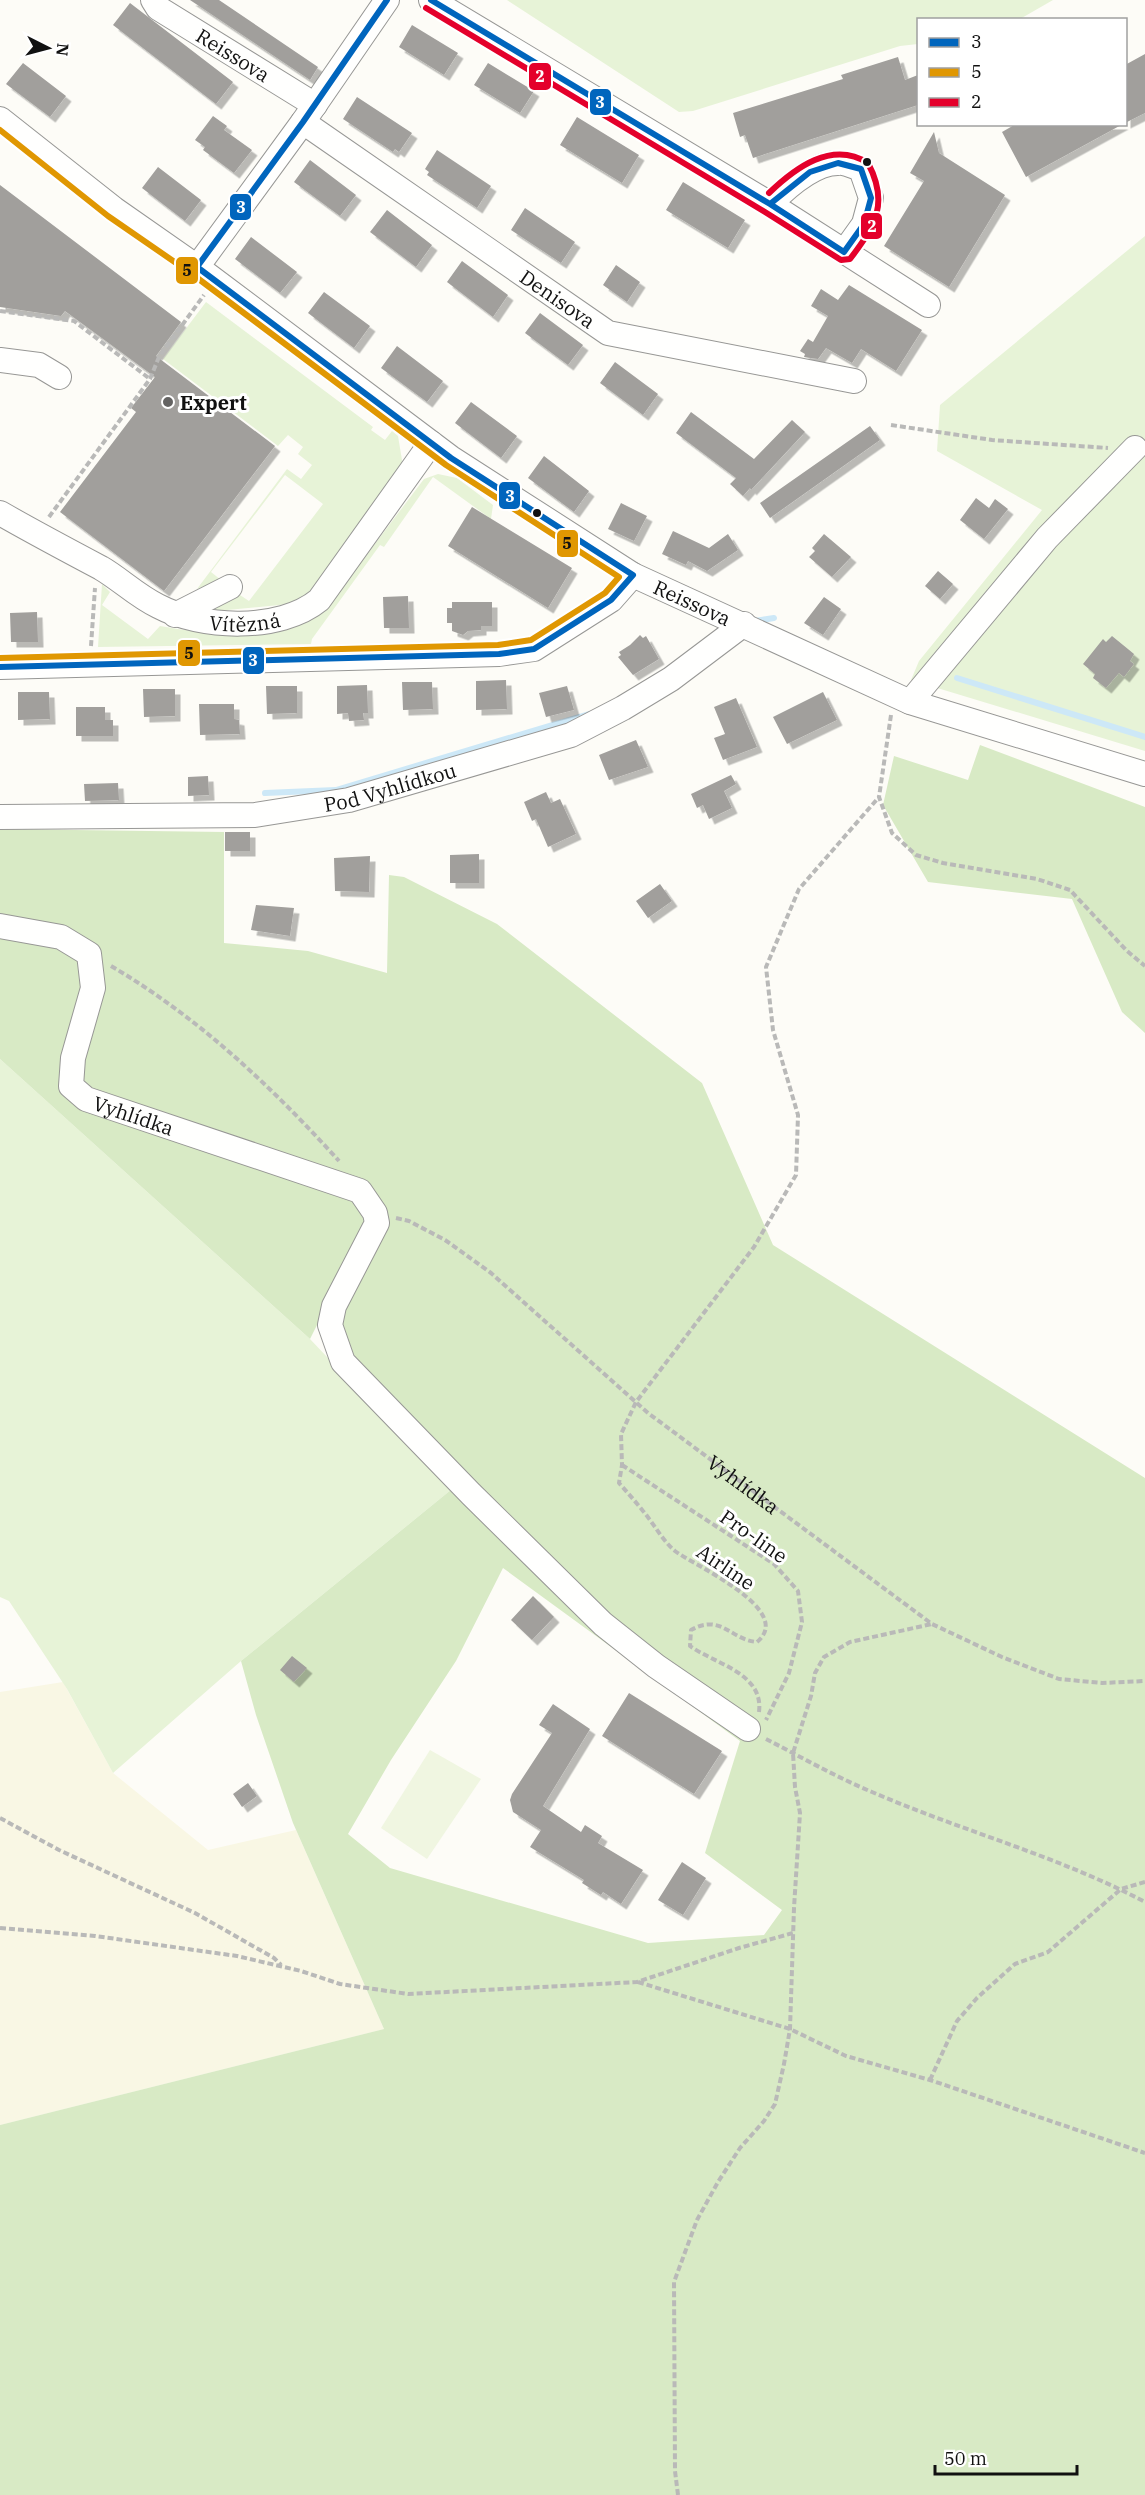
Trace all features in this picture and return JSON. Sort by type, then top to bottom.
[{"type":"street","name":"Reissova","points":[[153,0],[158,8],[309,113]]},
{"type":"street","points":[[206,273],[309,113],[387,0]]},
{"type":"street","points":[[431,0],[770,204],[928,305]]},
{"type":"street","name":"Denisova","points":[[309,113],[608,333],[854,381]]},
{"type":"street","name":"Reissova","points":[[0,119],[114,209],[206,273],[432,443],[633,575],[902,698],[1145,774]]},
{"type":"street","points":[[770,204],[792,182],[822,167],[838,162],[861,169],[871,198],[864,224],[844,252]]},
{"type":"street","points":[[0,360],[39,365],[59,377]]},
{"type":"street","name":"Vítězná","points":[[0,513],[96,566],[154,605],[175,615],[220,623],[294,616],[319,600],[432,443]]},
{"type":"street","points":[[902,698],[1047,538],[1135,448]]},
{"type":"street","points":[[0,667],[499,654],[534,649],[611,600],[633,575]]},
{"type":"street","points":[[175,615],[230,587]]},
{"type":"street","name":"Pod Vyhlídkou","points":[[0,817],[255,815],[349,800],[571,735],[623,708],[671,679],[744,624]]},
{"type":"street","points":[[0,926],[61,938],[89,954]]},
{"type":"street","name":"Vyhlídka","points":[[89,954],[93,988],[73,1058],[71,1086],[86,1099],[360,1191],[375,1213]]},
{"type":"street","points":[[375,1213],[377,1223],[334,1306],[330,1325],[343,1362],[471,1494],[603,1624],[656,1666],[753,1732]]},
{"type":"path","points":[[57,523],[49,517],[150,379],[159,357],[206,273]]},
{"type":"path","points":[[0,311],[74,321],[150,379]]},
{"type":"path","points":[[891,425],[992,440],[1076,447],[1135,448]]},
{"type":"path","points":[[90,665],[96,566]]},
{"type":"path","points":[[622,1466],[621,1434],[636,1402],[754,1247],[796,1175],[798,1115],[773,1030],[766,967],[799,889],[879,797],[902,698]]},
{"type":"path","points":[[879,797],[892,834],[916,855],[943,864],[1037,879],[1070,890],[1127,951],[1145,966]]},
{"type":"path","points":[[89,954],[150,989],[201,1028],[289,1105],[341,1163]]},
{"type":"path","name":"Vyhlídka","points":[[375,1213],[409,1221],[445,1240],[491,1273],[636,1402],[814,1538],[932,1624],[1002,1657],[1059,1679],[1102,1683],[1145,1681]]},
{"type":"path","name":"Pro-line","points":[[622,1466],[774,1564],[798,1591],[802,1622],[789,1673],[753,1732]]},
{"type":"path","name":"Airline","points":[[622,1466],[619,1483],[675,1551],[744,1593],[762,1614],[766,1628],[763,1638],[758,1642],[745,1641],[733,1631],[718,1625],[701,1624],[691,1630],[690,1646],[745,1677],[756,1688],[760,1710],[753,1732]]},
{"type":"path","points":[[678,2495],[675,2471],[674,2282],[697,2220],[718,2182],[740,2148],[764,2121],[775,2104],[790,2029],[800,1813],[795,1787],[793,1753],[811,1696],[815,1673],[824,1657],[850,1642],[932,1624]]},
{"type":"path","points":[[753,1732],[872,1792],[995,1838],[1120,1889],[1145,1902]]},
{"type":"path","points":[[0,1818],[59,1850],[195,1913],[274,1958],[281,1966]]},
{"type":"path","points":[[930,2080],[957,2021],[977,1998],[1015,1964],[1048,1952],[1120,1889],[1145,1882]]},
{"type":"path","points":[[0,1928],[95,1936],[237,1956],[281,1966],[340,1984],[408,1994],[637,1982],[739,1948],[793,1933]]},
{"type":"path","points":[[637,1982],[790,2029],[846,2056],[930,2080],[1145,2153]]},
{"type":"shaded area","points":[[63,1682],[113,1773],[208,1850],[296,1830],[384,2029],[0,2125],[0,1692]]},
{"type":"green space","points":[[507,0],[1053,0],[1022,18],[917,18],[917,44],[900,46],[693,111],[679,112]]},
{"type":"green space","points":[[1145,236],[1145,751],[911,680],[919,661],[1042,510],[937,451],[940,405]]},
{"type":"green space","points":[[206,302],[373,427],[371,430],[385,440],[392,431],[398,436],[403,466],[309,593],[290,604],[217,611],[214,608],[216,604],[240,595],[249,601],[323,504],[285,475],[211,572],[221,580],[197,589],[287,469],[301,479],[312,465],[298,454],[303,447],[288,435],[278,446],[163,359]]},
{"type":"green space","points":[[438,474],[457,478],[493,505],[491,519],[433,477],[384,547],[380,545],[312,639],[311,644],[98,647],[102,584],[110,592],[102,605],[148,639],[160,626],[221,633],[245,633],[289,628],[308,621],[324,611],[424,479]]},
{"type":"green space","points":[[980,745],[1145,807],[1145,1033],[1122,1012],[1072,899],[928,882],[883,805],[894,756],[968,780]]},
{"type":"green space","points":[[0,829],[224,832],[224,943],[308,951],[387,973],[389,875],[404,877],[497,924],[702,1083],[773,1245],[1145,1478],[1145,2495],[0,2495],[0,2125],[384,2029],[293,1823],[256,1715],[241,1661],[452,1489],[336,1341],[355,1249],[310,1339],[0,1059]],"holes":[[[503,1568],[740,1741],[705,1853],[782,1910],[764,1935],[648,1943],[390,1868],[348,1834],[391,1760],[456,1661]]]},
{"type":"green space","points":[[0,1059],[310,1339],[452,1489],[241,1661],[113,1773],[67,1689],[9,1601],[0,1597]]},
{"type":"green space","points":[[430,1750],[481,1779],[427,1859],[381,1828]]},
{"type":"building","points":[[190,0],[219,0],[318,67],[310,80]]},
{"type":"building","points":[[130,3],[233,82],[216,104],[113,25]]},
{"type":"building","points":[[412,25],[458,53],[444,75],[399,47]]},
{"type":"building","points":[[1145,54],[1145,113],[1127,122],[1127,64]]},
{"type":"building","points":[[898,57],[905,80],[917,75],[917,105],[753,158],[745,135],[740,137],[733,113],[843,79],[841,75]]},
{"type":"building","points":[[23,63],[66,96],[50,117],[6,84]]},
{"type":"building","points":[[488,63],[534,91],[520,113],[474,85]]},
{"type":"building","points":[[357,97],[412,133],[399,152],[395,149],[393,152],[343,119]]},
{"type":"building","points":[[213,116],[227,126],[224,130],[252,150],[234,173],[203,150],[205,147],[195,140]]},
{"type":"building","points":[[577,117],[639,155],[622,183],[560,145]]},
{"type":"building","points":[[1012,126],[1119,126],[1026,177],[1002,132]]},
{"type":"building","points":[[934,132],[939,153],[1005,195],[949,287],[884,246],[924,181],[910,173]]},
{"type":"building","points":[[437,150],[491,186],[477,208],[427,175],[429,172],[425,169]]},
{"type":"building","points":[[310,160],[356,195],[340,216],[294,182]]},
{"type":"building","points":[[158,167],[201,200],[185,221],[142,188]]},
{"type":"building","points":[[683,182],[745,220],[728,248],[666,210]]},
{"type":"building","points":[[0,185],[181,322],[156,356],[275,446],[164,591],[60,512],[136,412],[131,408],[155,377],[65,311],[61,316],[0,307]]},
{"type":"building","points":[[525,208],[575,242],[561,263],[511,230]]},
{"type":"building","points":[[387,210],[432,245],[416,267],[370,232]]},
{"type":"building","points":[[251,237],[297,272],[280,293],[235,259]]},
{"type":"building","points":[[462,261],[508,295],[493,317],[447,282]]},
{"type":"building","points":[[616,265],[640,282],[627,302],[603,285]]},
{"type":"building","points":[[849,285],[922,330],[896,371],[861,349],[852,363],[826,348],[818,359],[804,357],[805,354],[800,351],[808,339],[813,342],[828,316],[811,306],[821,289],[838,300]]},
{"type":"building","points":[[324,292],[370,326],[354,348],[308,313]]},
{"type":"building","points":[[540,313],[583,345],[568,365],[525,333]]},
{"type":"building","points":[[397,346],[443,381],[427,402],[381,368]]},
{"type":"building","points":[[615,362],[658,394],[643,415],[600,383]]},
{"type":"building","points":[[471,402],[517,436],[501,458],[455,423]]},
{"type":"building","points":[[691,412],[754,459],[792,420],[805,432],[743,496],[730,484],[736,478],[676,433]]},
{"type":"building","points":[[870,426],[880,440],[770,518],[760,503]]},
{"type":"building","points":[[544,456],[589,491],[574,512],[528,478]]},
{"type":"building","points":[[976,498],[989,508],[995,499],[1008,509],[984,539],[960,520]]},
{"type":"building","points":[[621,503],[647,516],[634,541],[608,529]]},
{"type":"building","points":[[472,507],[572,568],[548,608],[448,546]]},
{"type":"building","points":[[673,531],[709,548],[728,534],[738,550],[707,571],[688,561],[686,565],[662,554]]},
{"type":"building","points":[[824,534],[851,557],[832,577],[809,557],[815,551],[812,548]]},
{"type":"building","points":[[938,571],[953,584],[940,599],[925,586]]},
{"type":"building","points":[[408,596],[409,628],[384,628],[383,597]]},
{"type":"building","points":[[824,597],[841,609],[823,635],[804,623]]},
{"type":"building","points":[[452,602],[492,602],[492,626],[481,626],[481,630],[468,631],[463,635],[452,631],[452,623],[447,623],[447,608],[452,608]]},
{"type":"building","points":[[37,612],[38,642],[11,642],[10,613]]},
{"type":"building","points":[[640,635],[643,638],[646,636],[659,659],[633,675],[618,657],[621,655],[619,652]]},
{"type":"building","points":[[1112,636],[1134,654],[1130,661],[1134,664],[1124,677],[1119,673],[1106,688],[1093,678],[1095,674],[1083,664],[1103,639],[1106,642]]},
{"type":"building","points":[[506,680],[507,709],[476,710],[476,681]]},
{"type":"building","points":[[402,682],[432,682],[433,709],[403,710]]},
{"type":"building","points":[[367,685],[368,713],[363,713],[364,720],[349,721],[348,713],[337,714],[337,686]]},
{"type":"building","points":[[266,686],[297,686],[297,713],[267,714]]},
{"type":"building","points":[[567,686],[574,710],[546,717],[539,693]]},
{"type":"building","points":[[143,689],[175,689],[175,716],[144,717]]},
{"type":"building","points":[[18,692],[49,692],[50,719],[18,720]]},
{"type":"building","points":[[823,692],[837,720],[787,744],[773,717]]},
{"type":"building","points":[[736,698],[757,747],[723,760],[714,738],[725,734],[714,707]]},
{"type":"building","points":[[199,704],[234,704],[234,719],[239,720],[240,734],[200,735]]},
{"type":"building","points":[[76,707],[105,707],[105,720],[113,720],[113,736],[76,736]]},
{"type":"building","points":[[636,740],[648,767],[609,780],[599,755]]},
{"type":"building","points":[[731,775],[736,784],[724,791],[732,808],[709,819],[703,805],[697,808],[691,794]]},
{"type":"building","points":[[208,776],[209,795],[188,796],[188,777]]},
{"type":"building","points":[[118,783],[119,800],[85,801],[84,784]]},
{"type":"building","points":[[546,792],[551,803],[560,799],[576,834],[548,847],[536,819],[532,821],[524,802]]},
{"type":"building","points":[[225,832],[250,832],[250,851],[225,851]]},
{"type":"building","points":[[479,854],[479,883],[450,883],[450,855]]},
{"type":"building","points":[[370,856],[369,892],[335,891],[334,858]]},
{"type":"building","points":[[660,884],[672,901],[648,918],[636,901]]},
{"type":"building","points":[[256,905],[294,908],[290,936],[251,930]]},
{"type":"building","points":[[533,1596],[554,1617],[532,1640],[511,1620]]},
{"type":"building","points":[[292,1656],[307,1668],[294,1682],[280,1670]]},
{"type":"building","points":[[629,1693],[722,1751],[694,1794],[602,1736]]},
{"type":"building","points":[[553,1704],[590,1729],[543,1806],[581,1832],[585,1825],[602,1836],[598,1843],[643,1870],[621,1904],[603,1892],[601,1895],[582,1883],[584,1880],[530,1847],[541,1830],[513,1812],[510,1800],[512,1794],[552,1733],[539,1725]]},
{"type":"building","points":[[248,1783],[257,1796],[242,1807],[233,1794]]},
{"type":"building","points":[[682,1862],[706,1878],[683,1915],[658,1900]]},
{"type":"waterway","points":[[755,621],[774,618]]},
{"type":"waterway","points":[[957,678],[1145,737]]},
{"type":"waterway","points":[[265,793],[336,790],[589,714]]},
{"type":"transit line","name":"3","points":[[0,667],[499,654],[534,649],[611,600],[633,575],[451,458],[197,267],[303,122],[387,0]]},
{"type":"transit line","name":"3","points":[[431,0],[770,204]]},
{"type":"transit line","name":"2","points":[[426,8],[841,260],[850,259],[867,235],[877,213],[878,190],[868,163],[841,154],[828,156],[802,166],[769,193]]},
{"type":"transit line","name":"5","points":[[0,130],[108,216],[192,274],[446,465],[619,577],[605,593],[531,640],[498,645],[0,658]]},
{"type":"transit line","name":"3","points":[[838,163],[861,169],[871,198],[864,224],[844,252],[770,204],[810,172],[838,163]]},
{"type":"place","name":"Expert","points":[[168,402]]}]
